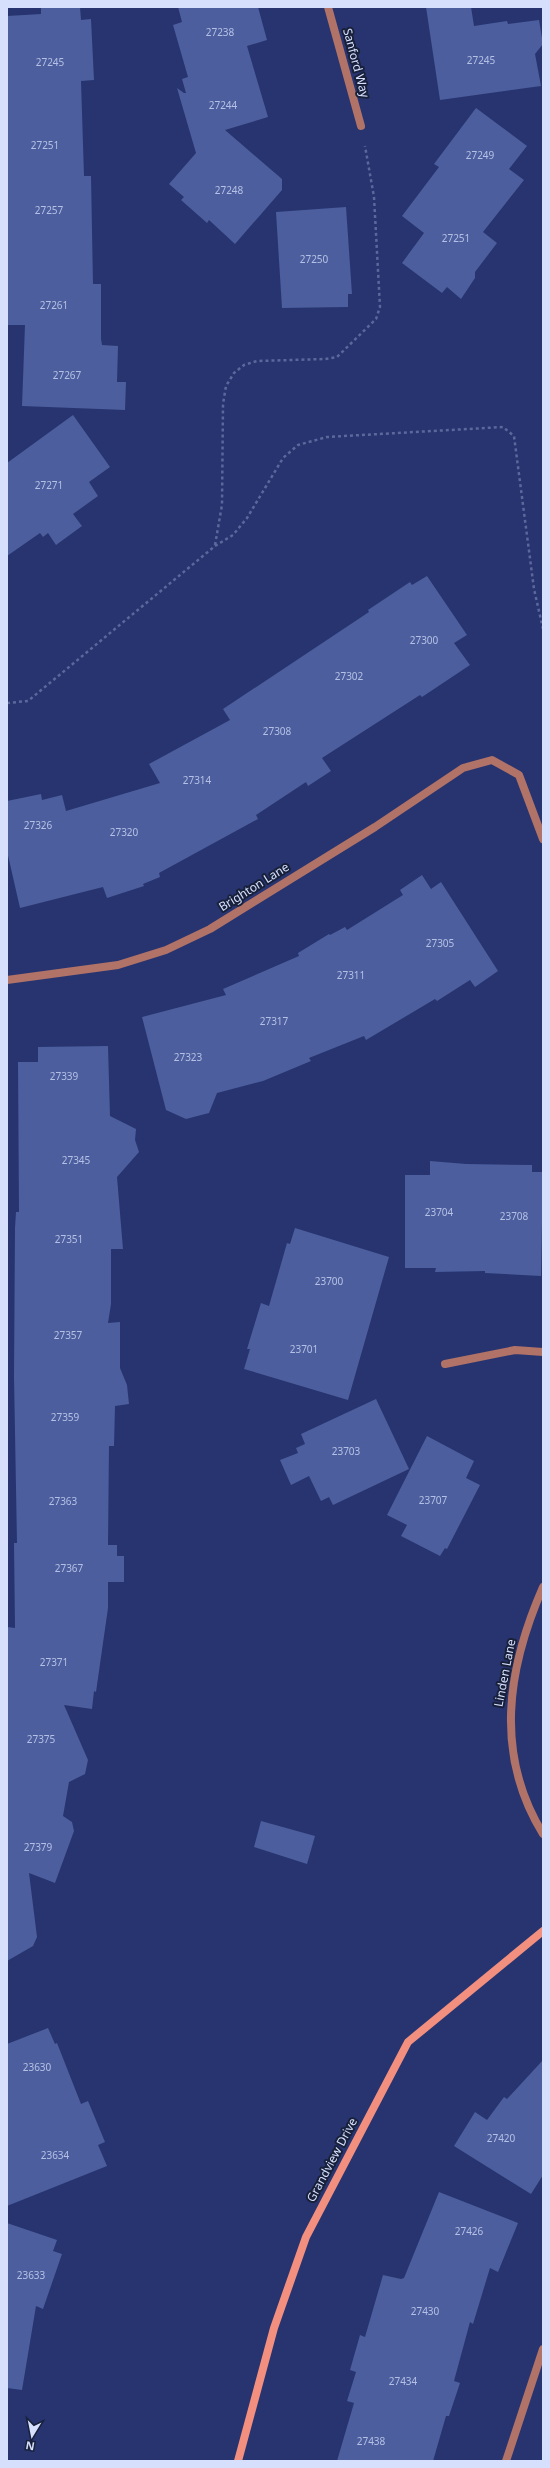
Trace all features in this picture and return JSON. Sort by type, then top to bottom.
[{"type":"street","name":"Sanford Way","points":[[328,7],[361,126]]},
{"type":"street","name":"Brighton Lane","points":[[7,980],[118,965],[166,950],[216,925],[375,827],[463,768],[492,760],[519,775],[543,839]]},
{"type":"street","points":[[445,1364],[515,1350],[543,1352]]},
{"type":"street","name":"Linden Lane","points":[[543,1586],[530,1616],[518,1658],[509,1716],[517,1779],[543,1834]]},
{"type":"street","name":"Grandview Drive","points":[[238,2461],[274,2328],[306,2237],[408,2042],[543,1931]]},
{"type":"street","points":[[506,2461],[543,2349]]},
{"type":"path","points":[[215,546],[222,505],[223,404],[226,386],[234,373],[244,365],[257,361],[325,359],[337,357],[348,349],[376,318],[380,307],[374,197],[361,126]]},
{"type":"path","points":[[7,703],[28,701],[215,546],[233,534],[247,518],[283,458],[298,445],[327,437],[503,427],[514,436],[534,589],[543,629]]},
{"type":"building","points":[[41,7],[80,7],[81,20],[91,19],[94,80],[81,81],[84,176],[91,176],[93,284],[101,284],[102,345],[118,346],[117,382],[126,382],[125,410],[22,406],[25,325],[7,325],[7,16],[41,14]]},
{"type":"building","points":[[178,7],[258,7],[267,40],[247,46],[268,117],[225,130],[282,179],[282,190],[235,244],[209,220],[207,223],[181,200],[184,197],[169,184],[196,153],[177,88],[186,93],[182,79],[188,77],[173,25],[182,22]]},
{"type":"building","points":[[426,7],[471,7],[474,26],[507,21],[508,24],[539,20],[543,44],[535,54],[541,86],[440,100]]},
{"type":"building","points":[[476,108],[527,146],[509,169],[524,180],[483,232],[497,243],[475,272],[475,278],[461,299],[447,287],[442,293],[402,263],[424,233],[402,216],[439,167],[434,164]]},
{"type":"building","points":[[346,207],[352,294],[348,294],[348,307],[282,308],[276,212]]},
{"type":"building","points":[[73,415],[110,467],[89,482],[98,496],[73,514],[82,526],[56,545],[48,533],[43,537],[40,533],[7,556],[7,463]]},
{"type":"building","points":[[427,576],[467,635],[454,643],[470,665],[422,697],[420,695],[322,758],[331,771],[308,786],[306,782],[256,815],[258,819],[159,873],[160,877],[143,884],[144,886],[107,898],[103,887],[20,908],[7,851],[7,801],[41,794],[42,800],[62,795],[66,811],[160,783],[149,764],[230,720],[223,709],[369,612],[368,610],[410,582],[412,585]]},
{"type":"building","points":[[422,875],[431,889],[441,882],[498,971],[475,987],[470,980],[437,1001],[435,999],[366,1040],[364,1036],[309,1058],[311,1061],[263,1081],[217,1093],[209,1113],[186,1119],[166,1110],[142,1017],[226,995],[223,989],[299,956],[298,953],[329,934],[330,935],[345,927],[347,930],[403,895],[400,890]]},
{"type":"building","points":[[108,1046],[110,1116],[136,1129],[135,1140],[139,1152],[117,1177],[123,1249],[111,1249],[111,1304],[108,1323],[120,1322],[120,1368],[127,1385],[129,1404],[115,1406],[114,1446],[109,1446],[108,1545],[117,1545],[117,1556],[124,1556],[124,1582],[108,1582],[108,1608],[96,1692],[94,1691],[92,1709],[64,1705],[88,1760],[85,1774],[69,1782],[63,1816],[72,1822],[74,1831],[55,1883],[29,1873],[37,1937],[33,1946],[7,1961],[7,1627],[15,1628],[14,1543],[17,1543],[14,1377],[15,1228],[16,1212],[19,1212],[18,1062],[38,1062],[38,1047]]},
{"type":"building","points":[[430,1161],[466,1164],[532,1165],[532,1172],[543,1172],[541,1276],[485,1273],[485,1271],[435,1272],[436,1268],[405,1268],[405,1175],[430,1175]]},
{"type":"building","points":[[295,1228],[389,1257],[348,1400],[244,1369],[250,1349],[247,1349],[261,1303],[269,1306],[287,1243],[290,1244]]},
{"type":"building","points":[[376,1399],[409,1469],[333,1505],[329,1497],[321,1501],[309,1476],[291,1485],[280,1460],[298,1453],[296,1448],[305,1444],[301,1434]]},
{"type":"building","points":[[427,1436],[474,1461],[466,1478],[480,1485],[447,1549],[445,1548],[440,1556],[401,1536],[407,1525],[387,1515]]},
{"type":"building","points":[[261,1821],[315,1836],[307,1864],[254,1847]]},
{"type":"building","points":[[48,2028],[55,2044],[57,2043],[81,2104],[88,2101],[105,2142],[98,2145],[107,2166],[7,2206],[7,2044]]},
{"type":"building","points":[[543,2060],[543,2175],[531,2194],[454,2146],[475,2112],[487,2120],[504,2097],[507,2099]]},
{"type":"building","points":[[439,2192],[518,2223],[498,2272],[490,2268],[473,2324],[470,2322],[454,2381],[460,2383],[449,2416],[446,2416],[433,2461],[337,2461],[354,2403],[347,2401],[356,2372],[350,2370],[360,2335],[365,2337],[383,2275],[401,2279],[404,2278]]},
{"type":"building","points":[[7,2223],[57,2240],[53,2251],[62,2254],[43,2309],[36,2306],[22,2390],[7,2388]]}]
